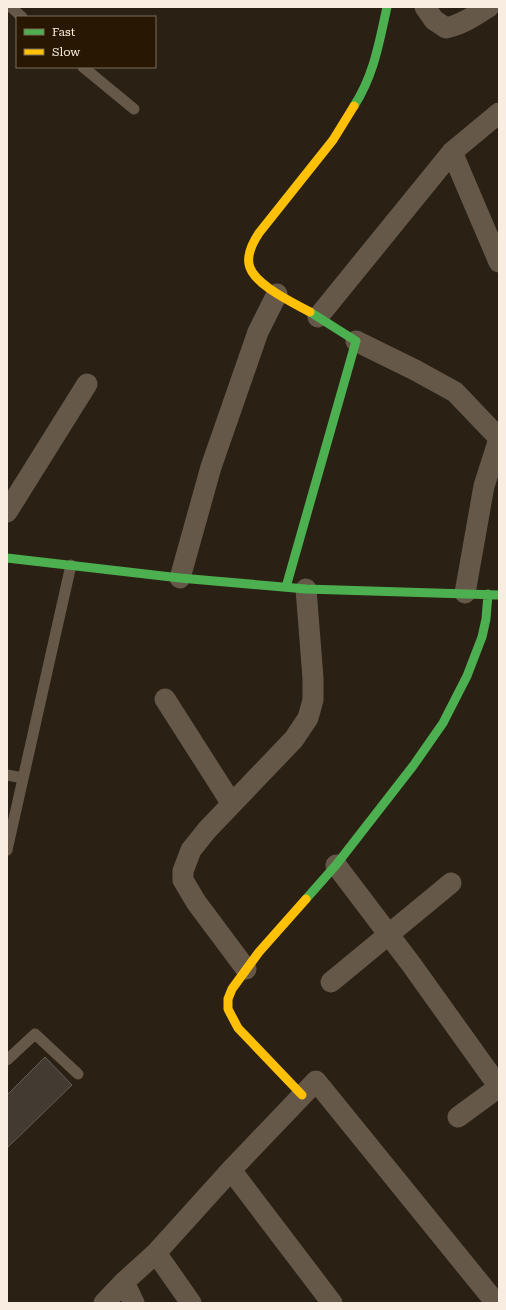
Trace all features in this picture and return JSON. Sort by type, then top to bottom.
[{"type":"street","points":[[387,7],[372,70],[361,94],[333,140],[274,214],[251,246],[248,263],[250,271],[277,294],[356,341],[415,370],[455,392],[499,438],[484,486],[465,593]]},
{"type":"street","points":[[425,7],[434,20],[446,28],[454,26],[489,7]]},
{"type":"street","points":[[318,317],[452,152],[499,114]]},
{"type":"street","points":[[452,152],[499,262]]},
{"type":"street","points":[[180,578],[211,467],[258,332],[277,294]]},
{"type":"street","points":[[246,969],[196,902],[183,880],[183,871],[191,850],[207,830],[294,739],[308,718],[313,700],[313,678],[296,588],[356,341]]},
{"type":"street","points":[[7,512],[87,384]]},
{"type":"street","points":[[7,558],[180,578],[296,588],[499,594]]},
{"type":"street","points":[[302,1095],[238,1028],[228,1009],[230,994],[259,952],[336,865],[413,766],[443,723],[467,676],[482,637],[486,619],[488,594]]},
{"type":"street","points":[[165,699],[232,804]]},
{"type":"street","points":[[336,865],[411,964],[499,1087],[458,1117]]},
{"type":"street","points":[[331,982],[451,883]]},
{"type":"street","points":[[104,1303],[124,1282],[156,1253],[231,1170],[316,1081],[496,1303]]},
{"type":"street","points":[[231,1170],[332,1303]]},
{"type":"street","points":[[156,1253],[191,1303]]},
{"type":"street","points":[[124,1282],[134,1303]]},
{"type":"lane","points":[[11,7],[21,16]]},
{"type":"lane","points":[[84,68],[134,109]]},
{"type":"lane","points":[[7,850],[71,565]]},
{"type":"lane","points":[[7,775],[23,778]]},
{"type":"lane","points":[[7,1060],[35,1034],[78,1074]]},
{"type":"building","points":[[45,1057],[72,1085],[7,1148],[7,1095]]},
{"type":"traffic: fast","points":[[354,106],[371,71],[387,7]]},
{"type":"traffic: fast","points":[[286,587],[356,341],[310,312]]},
{"type":"traffic: fast","points":[[7,558],[180,578],[306,589],[499,595]]},
{"type":"traffic: fast","points":[[306,899],[336,865],[413,766],[443,723],[467,676],[482,637],[486,619],[488,594]]},
{"type":"traffic: slow","points":[[310,312],[265,286],[252,271],[249,264],[250,252],[259,233],[333,140],[354,106]]},
{"type":"traffic: slow","points":[[302,1095],[238,1028],[228,1009],[228,999],[232,989],[259,952],[306,899]]}]
